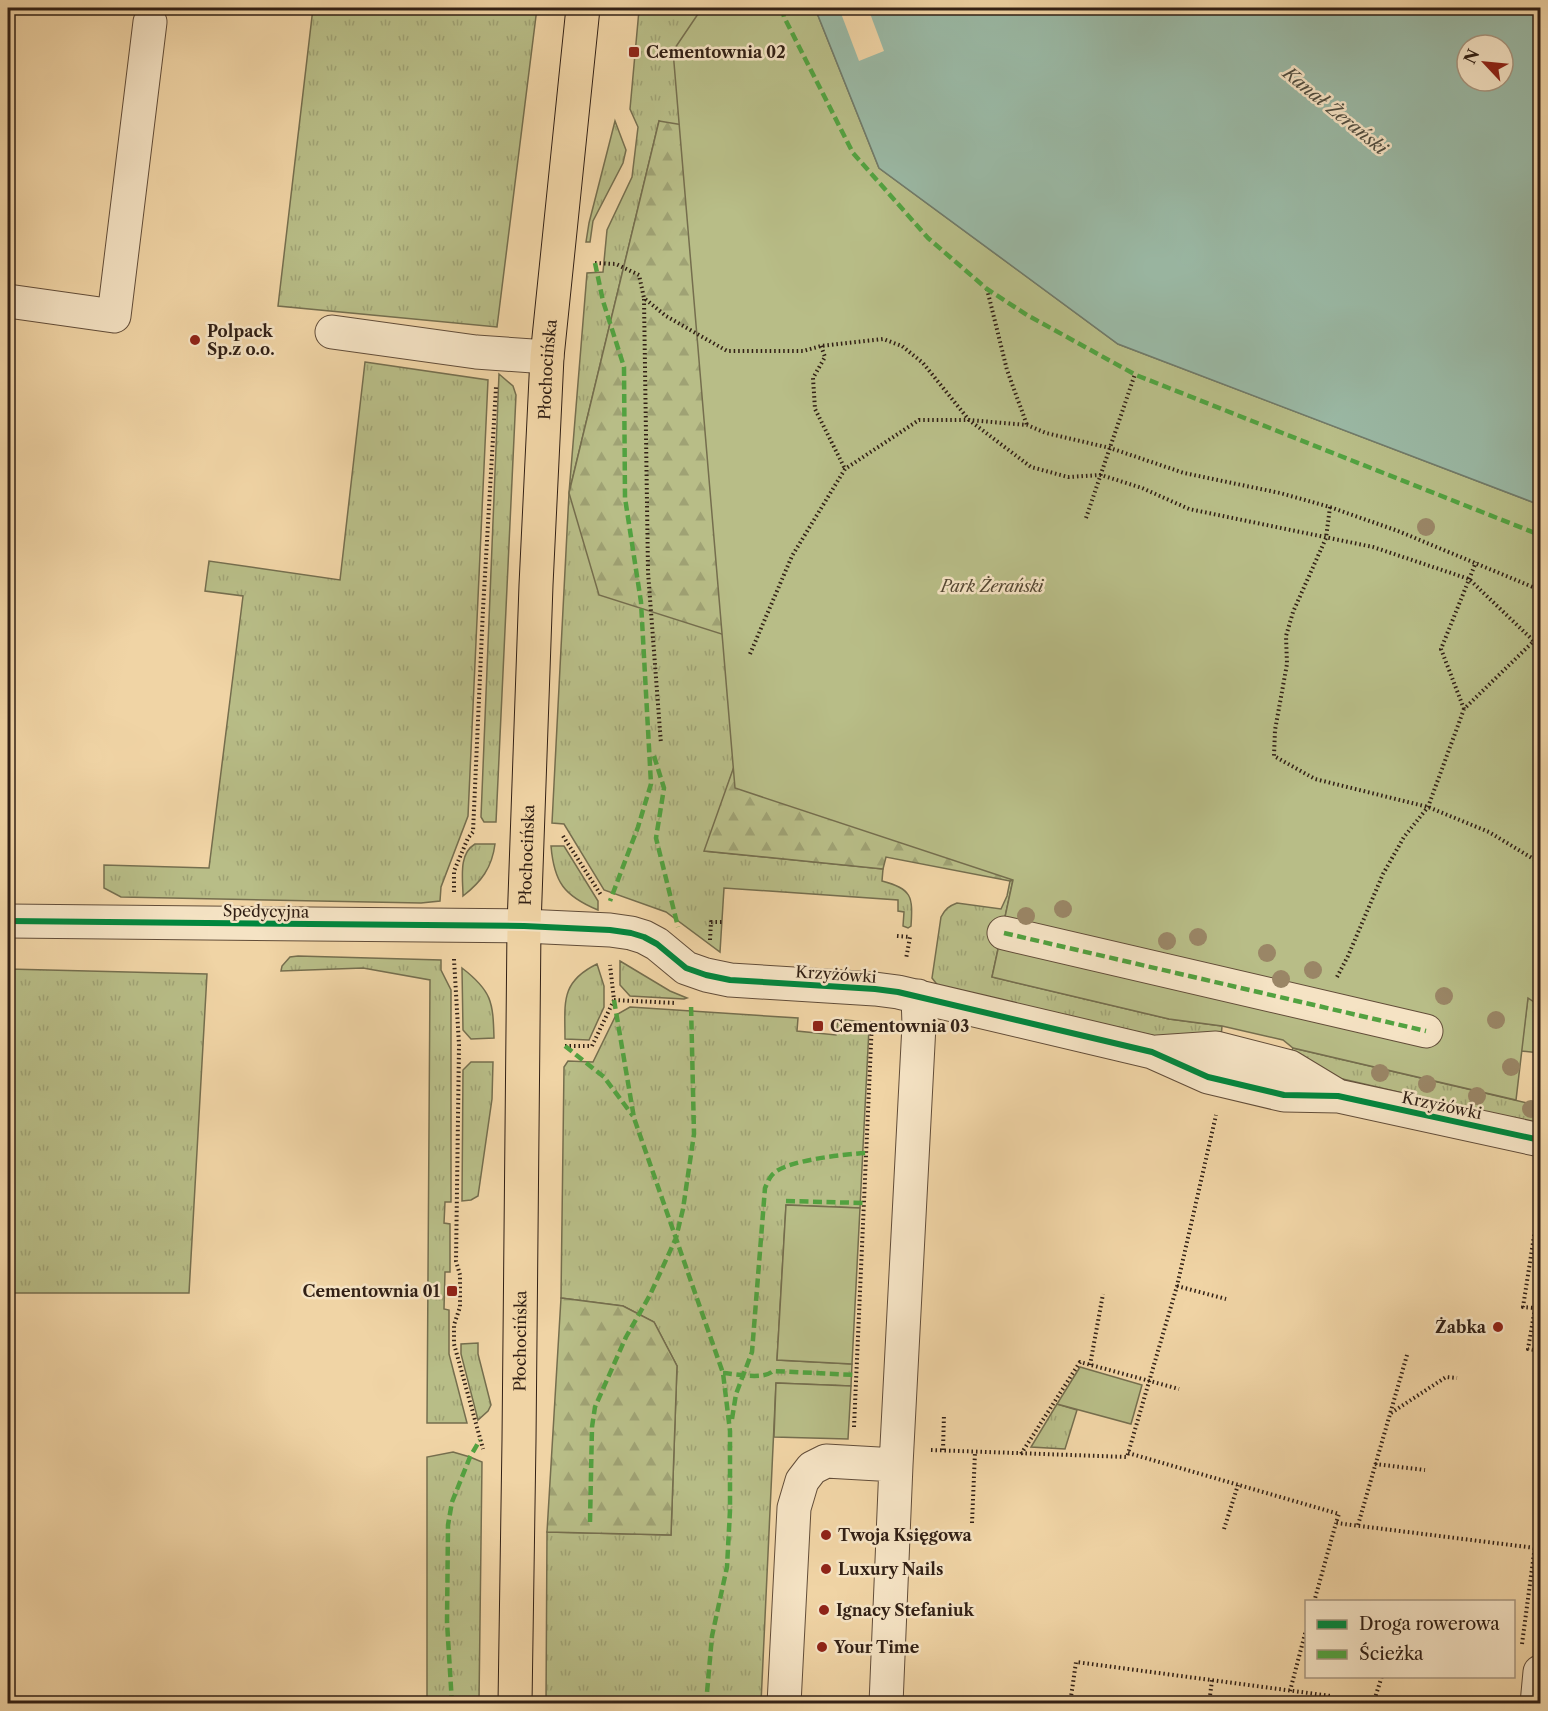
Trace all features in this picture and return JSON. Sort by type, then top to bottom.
[{"type":"main road","name":"Płochocińska","points":[[515,1704],[524,926],[537,573],[547,357],[583,8]]},
{"type":"street","points":[[8,301],[114,316],[150,22]]},
{"type":"street","points":[[332,332],[476,351],[547,357]]},
{"type":"street","name":"Spedycyjna","points":[[8,921],[524,926]]},
{"type":"street","name":"Krzyżówki","points":[[524,926],[631,933],[657,944],[686,968],[730,980],[875,989],[918,996],[1152,1052],[1216,1048],[1290,1067],[1338,1096],[1540,1140]]},
{"type":"street","points":[[1004,933],[1426,1032]]},
{"type":"street","points":[[886,1704],[919,1025],[918,996]]},
{"type":"street","points":[[784,1704],[794,1508],[802,1481],[812,1468],[826,1461],[896,1465]]},
{"type":"street","points":[[1531,1660],[1536,1704]]},
{"type":"path","points":[[595,263],[616,264],[639,275],[644,298],[648,572],[661,744]]},
{"type":"path","points":[[987,290],[1007,370],[1027,425]]},
{"type":"path","points":[[644,298],[666,316],[727,351],[803,351],[821,346],[883,339],[902,346],[923,363],[969,420],[1031,467],[1068,477],[1101,475],[1142,488],[1188,509],[1373,547],[1469,579],[1540,647]]},
{"type":"path","points":[[821,346],[825,357],[813,378],[815,409],[844,469]]},
{"type":"path","points":[[1086,518],[1135,374]]},
{"type":"path","points":[[454,896],[454,871],[468,838],[473,832],[495,379]]},
{"type":"path","points":[[750,654],[792,556],[844,469],[919,420],[969,420],[1027,425],[1046,433],[1110,448],[1184,473],[1280,493],[1330,507],[1398,531],[1540,590]]},
{"type":"path","points":[[1330,507],[1326,538],[1293,612],[1286,636],[1287,664],[1275,730],[1274,756],[1315,780],[1428,807],[1489,832],[1540,863]]},
{"type":"path","points":[[1464,709],[1441,649],[1476,562]]},
{"type":"path","points":[[1348,956],[1383,874],[1404,837],[1428,807],[1464,709],[1540,635]]},
{"type":"path","points":[[562,834],[603,897]]},
{"type":"path","points":[[709,944],[711,922],[722,922]]},
{"type":"path","points":[[454,958],[459,1045],[456,1261],[460,1275],[460,1307],[454,1325],[454,1344],[484,1451]]},
{"type":"path","points":[[565,1046],[591,1046],[614,1000],[609,960]]},
{"type":"path","points":[[852,1463],[873,1018]]},
{"type":"path","points":[[930,1450],[1127,1457],[1177,1286],[1216,1112]]},
{"type":"path","points":[[1537,1217],[1523,1307],[1534,1308],[1528,1349],[1540,1351]]},
{"type":"path","points":[[1177,1286],[1226,1299]]},
{"type":"path","points":[[1090,1365],[1103,1294]]},
{"type":"path","points":[[1358,1526],[1407,1355]]},
{"type":"path","points":[[1021,1454],[1080,1362],[1179,1389]]},
{"type":"path","points":[[1390,1414],[1446,1377],[1457,1378]]},
{"type":"path","points":[[943,1450],[944,1414]]},
{"type":"path","points":[[972,1523],[975,1452]]},
{"type":"path","points":[[1128,1454],[1339,1514],[1315,1600]]},
{"type":"path","points":[[1376,1464],[1425,1470]]},
{"type":"path","points":[[1224,1529],[1238,1485]]},
{"type":"path","points":[[1531,1660],[1535,1548],[1540,1508]]},
{"type":"path","points":[[1336,1523],[1535,1548]]},
{"type":"path","points":[[1290,1690],[1305,1634]]},
{"type":"path","points":[[1070,1704],[1076,1662],[1331,1696],[1330,1704]]},
{"type":"path","points":[[1373,1704],[1382,1678]]},
{"type":"path","points":[[1209,1704],[1212,1680]]},
{"type":"green space","points":[[313,8],[537,8],[497,327],[278,306]]},
{"type":"green space","points":[[625,8],[815,8],[879,168],[1118,344],[1540,505],[1540,620],[659,121],[569,493],[587,273],[603,272],[607,230],[632,177],[638,127],[630,109],[639,10]]},
{"type":"green space","name":"Park Żerański","points":[[702,8],[815,8],[879,168],[1118,344],[1540,505],[1540,1006],[1528,998],[1516,1100],[1293,1048],[1283,1040],[1222,1026],[1169,1019],[992,977],[1013,880],[735,788],[673,51]]},
{"type":"green space","points":[[615,121],[626,150],[623,163],[593,221],[590,242],[586,242],[589,223]]},
{"type":"green space","points":[[659,121],[775,140],[1141,683],[1540,1006],[1528,997],[1013,880],[886,857],[883,869],[704,851],[775,651],[599,595],[569,493]]},
{"type":"green space","points":[[365,362],[488,380],[468,816],[441,887],[440,901],[421,903],[121,897],[104,888],[104,865],[209,868],[243,596],[205,591],[209,561],[340,580]]},
{"type":"green space","points":[[499,374],[513,386],[516,395],[496,822],[484,822],[481,817]]},
{"type":"green space","points":[[569,493],[775,650],[705,851],[883,869],[882,881],[905,891],[911,901],[911,926],[908,928],[903,926],[904,912],[898,911],[898,900],[724,888],[720,952],[666,912],[604,890],[564,824],[552,823]]},
{"type":"green space","points":[[475,844],[495,844],[494,853],[485,874],[463,896],[464,860],[470,848]]},
{"type":"green space","points":[[551,846],[564,846],[598,901],[598,910],[577,899],[563,886],[552,859]]},
{"type":"green space","points":[[1013,880],[992,977],[1169,1019],[1222,1026],[1221,1038],[1164,1038],[939,987],[932,978],[941,917],[944,912],[957,903],[1001,909],[1010,881]]},
{"type":"green space","points":[[290,957],[441,960],[441,970],[451,990],[451,1202],[445,1202],[444,1223],[450,1224],[450,1272],[445,1272],[444,1309],[449,1310],[449,1354],[467,1423],[427,1423],[430,980],[363,968],[281,971],[282,966]]},
{"type":"green space","points":[[620,961],[670,991],[687,998],[630,996],[620,985]]},
{"type":"green space","points":[[597,964],[604,986],[604,1007],[589,1040],[565,1039],[567,995],[576,978]]},
{"type":"green space","points":[[462,968],[480,984],[489,998],[493,1015],[494,1038],[471,1039],[463,1030]]},
{"type":"green space","points":[[8,969],[207,974],[189,1293],[8,1293]]},
{"type":"green space","points":[[1528,997],[1540,1006],[1540,1053],[1521,1051]]},
{"type":"green space","points":[[630,1007],[798,1018],[797,1031],[836,1035],[838,1019],[864,1022],[869,1028],[860,1208],[786,1205],[777,1360],[852,1364],[851,1386],[776,1383],[761,1703],[546,1704],[547,1532],[671,1535],[677,1366],[654,1322],[623,1306],[561,1298],[564,1067],[568,1061],[593,1062],[616,1015]]},
{"type":"green space","points":[[1293,1048],[1540,1106],[1540,1121],[1535,1124],[1317,1073],[1289,1056]]},
{"type":"green space","points":[[471,1062],[493,1062],[492,1099],[478,1196],[462,1201],[463,1070]]},
{"type":"green space","points":[[786,1205],[860,1208],[852,1364],[777,1360]]},
{"type":"green space","points":[[561,1298],[623,1306],[654,1322],[677,1366],[671,1535],[547,1532]]},
{"type":"green space","points":[[478,1343],[478,1354],[491,1405],[478,1420],[461,1354],[461,1344]]},
{"type":"green space","points":[[1080,1367],[1142,1385],[1131,1424],[1057,1404]]},
{"type":"green space","points":[[776,1383],[851,1386],[848,1439],[774,1437]]},
{"type":"green space","points":[[1057,1404],[1077,1410],[1065,1449],[1031,1447]]},
{"type":"green space","points":[[453,1452],[482,1462],[479,1703],[427,1703],[427,1457]]},
{"type":"water","name":"Kanał Żerański","points":[[815,8],[1540,8],[1540,505],[1118,344],[879,168]]},
{"type":"pier","points":[[839,8],[868,8],[884,51],[859,61]]},
{"type":"marked path","points":[[782,8],[784,17],[853,153],[928,238],[987,289],[1027,315],[1136,375],[1540,535]]},
{"type":"marked path","points":[[595,263],[603,301],[624,367],[625,498],[641,602],[651,784],[638,827],[610,901]]},
{"type":"marked path","points":[[654,756],[664,788],[656,838],[678,927]]},
{"type":"marked path","points":[[1004,933],[1426,1031]]},
{"type":"marked path","points":[[614,1000],[634,1118],[723,1373],[730,1431],[730,1510],[727,1567],[712,1636],[706,1704]]},
{"type":"marked path","points":[[590,1522],[592,1427],[595,1407],[626,1337],[650,1295],[676,1238],[683,1209],[694,1134],[691,1004]]},
{"type":"marked path","points":[[565,1046],[604,1077],[633,1116]]},
{"type":"marked path","points":[[732,1419],[736,1394],[752,1352],[765,1188],[769,1179],[789,1165],[831,1156],[867,1153]]},
{"type":"marked path","points":[[786,1201],[864,1203]]},
{"type":"marked path","points":[[723,1373],[756,1376],[773,1371],[856,1375]]},
{"type":"marked path","points":[[452,1704],[447,1622],[448,1525],[452,1502],[470,1457],[480,1440]]},
{"type":"cycle path","points":[[8,921],[524,926],[631,933],[657,944],[686,968],[706,975],[730,980],[898,992],[1152,1052],[1208,1077],[1284,1095],[1338,1096],[1540,1140]]},
{"type":"place","name":"Cementownia 02","points":[[634,52]]},
{"type":"place","name":"Polpack Sp.z o.o.","points":[[195,340]]},
{"type":"place","name":"Cementownia 03","points":[[818,1026]]},
{"type":"place","name":"Cementownia 01","points":[[452,1291]]},
{"type":"place","name":"Żabka","points":[[1498,1327]]},
{"type":"place","name":"Twoja Księgowa","points":[[826,1535]]},
{"type":"place","name":"Luxury Nails","points":[[826,1569]]},
{"type":"place","name":"Ignacy Stefaniuk","points":[[824,1610]]},
{"type":"place","name":"Your Time","points":[[822,1647]]}]
